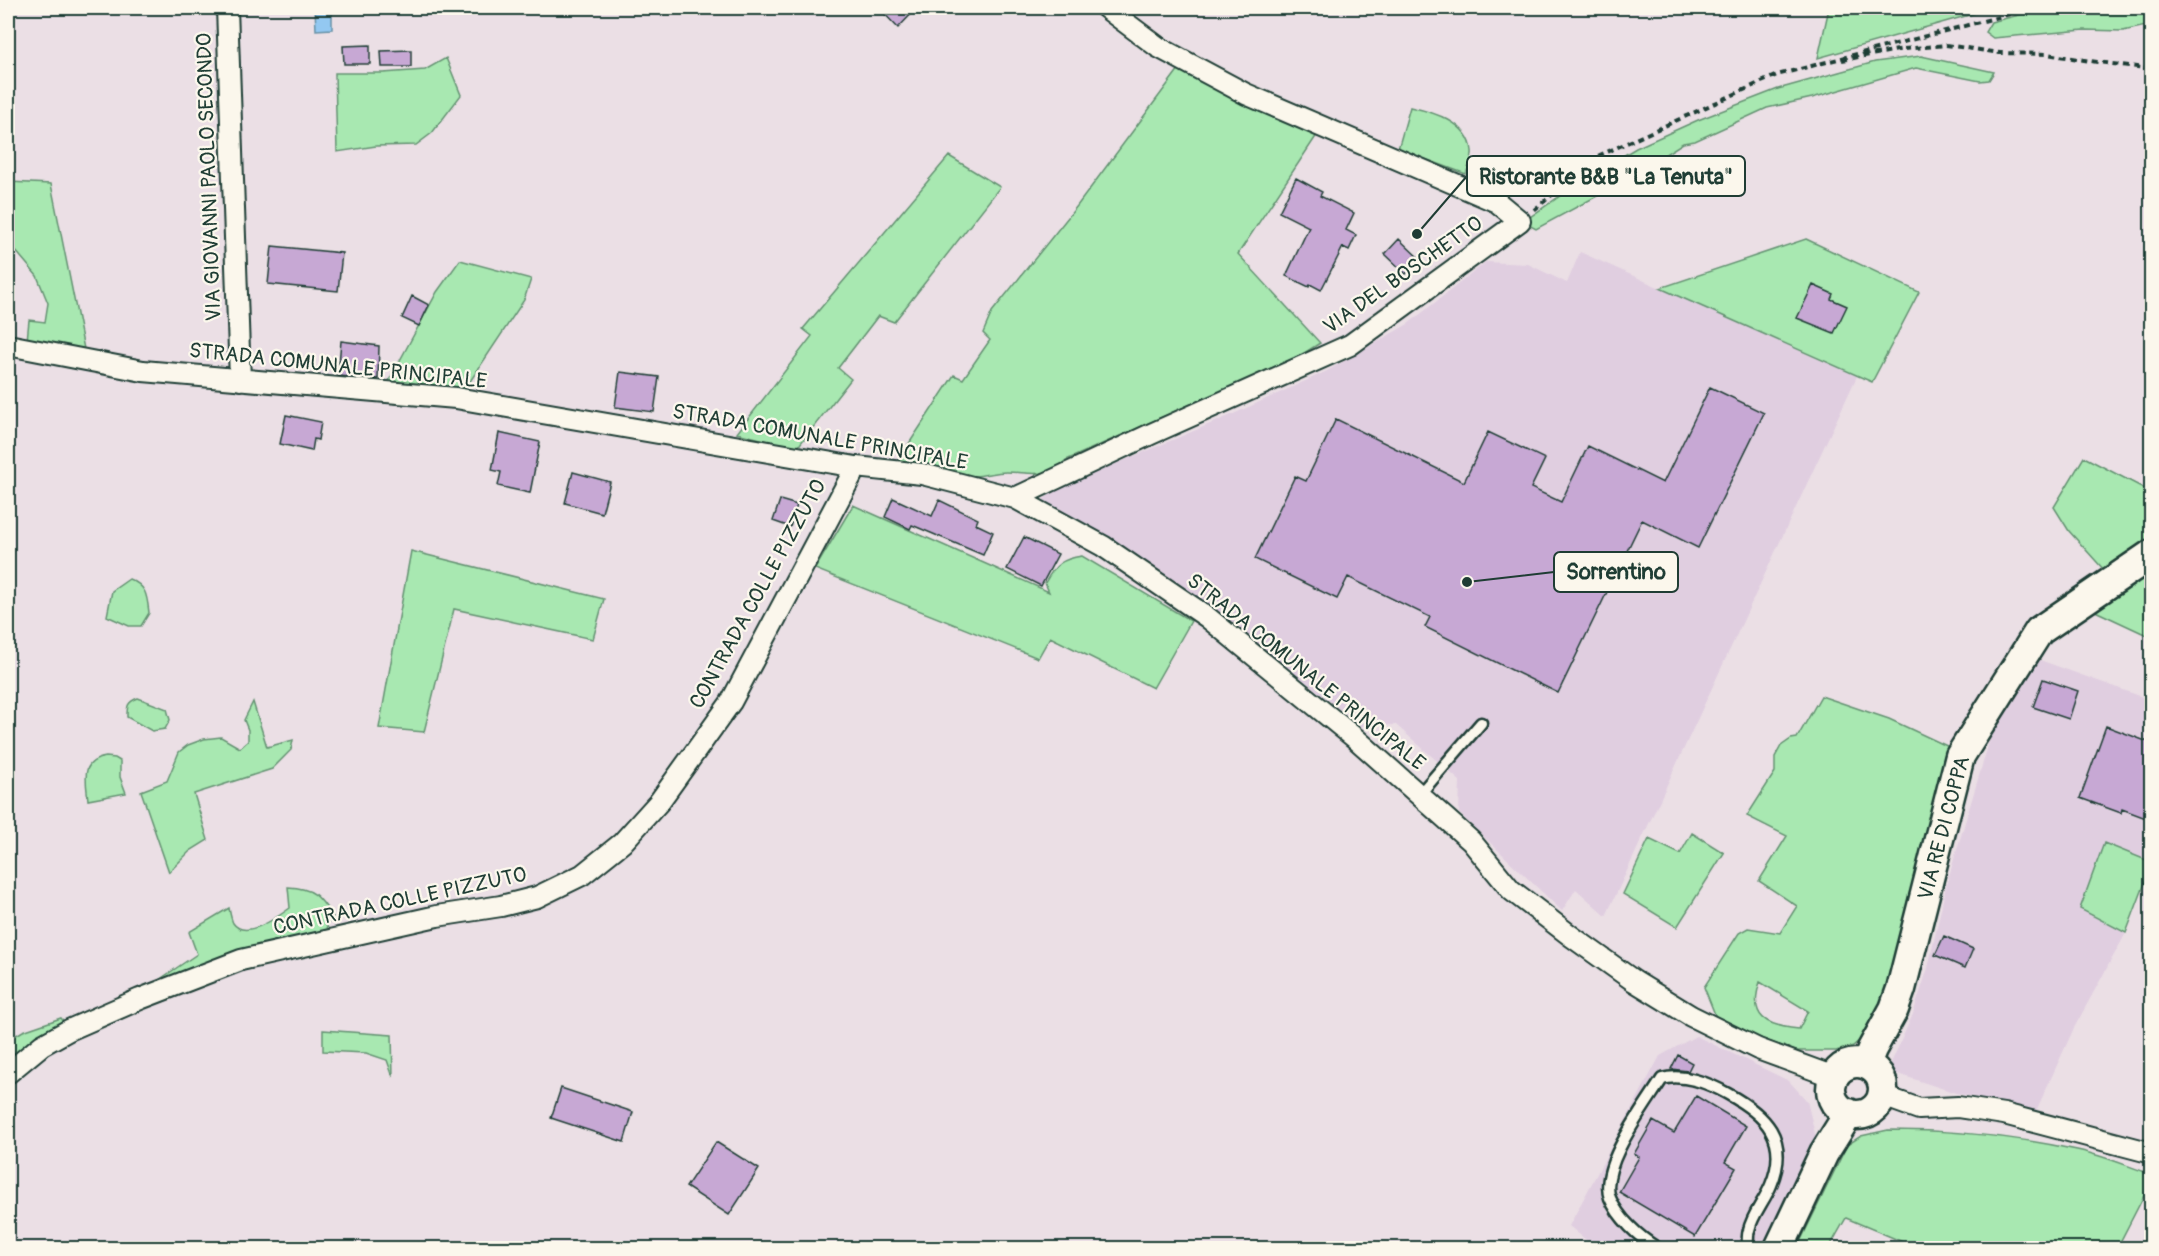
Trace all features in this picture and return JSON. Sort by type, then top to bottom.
[{"type":"street","name":"VIA GIOVANNI PAOLO SECONDO","points":[[227,8],[240,380]]},
{"type":"street","name":"VIA DEL BOSCHETTO","points":[[1015,498],[1161,429],[1350,345],[1520,221],[1497,202],[1246,94],[1158,47],[1106,8]]},
{"type":"street","name":"STRADA COMUNALE PRINCIPALE","points":[[8,345],[143,371],[456,398],[856,467],[922,474],[1015,498],[1103,546],[1207,617],[1355,738],[1471,841],[1511,890],[1634,981],[1691,1016],[1749,1044],[1834,1077]]},
{"type":"street","name":"CONTRADA COLLE PIZZUTO","points":[[8,1073],[42,1045],[69,1030],[140,999],[241,960],[437,916],[510,904],[537,897],[582,875],[622,843],[659,802],[731,702],[856,467]]},
{"type":"street","name":"VIA RE DI COPPA","points":[[1866,1064],[1889,1020],[1901,989],[1960,756],[2039,631],[2151,554]]},
{"type":"street","points":[[1866,1064],[1874,1068],[1882,1081],[1883,1096],[1880,1102],[1863,1115],[1849,1113],[1834,1101],[1831,1089],[1834,1077],[1844,1066],[1866,1064]]},
{"type":"street","points":[[1883,1096],[1919,1109],[1958,1107],[2004,1114],[2151,1153]]},
{"type":"street","points":[[1779,1248],[1824,1153],[1849,1113]]},
{"type":"lane","points":[[1419,795],[1481,723]]},
{"type":"lane","points":[[1657,1248],[1647,1242],[1625,1220],[1610,1197],[1609,1178],[1616,1152],[1662,1079],[1674,1075],[1726,1093],[1752,1110],[1776,1137],[1779,1160],[1771,1185],[1749,1230],[1748,1248]]},
{"type":"path","points":[[1520,221],[1598,156],[1777,75],[2034,8]]},
{"type":"path","points":[[1815,65],[1904,49],[1946,45],[2000,53],[2047,54],[2146,68]]},
{"type":"shaded area","points":[[1580,252],[1857,376],[1606,916],[1576,889],[1562,911],[1459,813],[1460,781],[1396,725],[1361,726],[1217,611],[1125,549],[1044,509],[1044,499],[1059,488],[1229,416],[1327,371],[1408,324],[1486,262],[1528,264],[1567,283]]},
{"type":"shaded area","points":[[2037,659],[2151,700],[2151,862],[2104,844],[2080,909],[2126,933],[2074,1028],[2036,1111],[1956,1093],[1895,1073],[1891,1063],[1913,1014],[1928,968],[1946,886],[1993,729]]},
{"type":"shaded area","points":[[1696,1036],[1789,1081],[1807,1101],[1818,1146],[1770,1248],[1596,1248],[1569,1226],[1660,1056]]},
{"type":"green space","points":[[1829,8],[1994,8],[1818,58]]},
{"type":"green space","points":[[2047,8],[2151,8],[2151,25],[2123,31],[2084,30],[1993,38],[1985,32],[1991,22]]},
{"type":"green space","points":[[1921,56],[1994,72],[1989,80],[1980,81],[1916,68],[1812,98],[1767,108],[1695,141],[1683,143],[1610,189],[1536,229],[1523,222],[1580,182],[1636,148],[1698,120],[1778,89],[1875,62]]},
{"type":"green space","points":[[446,58],[461,95],[432,133],[416,145],[376,146],[337,152],[335,73],[425,70]]},
{"type":"green space","points":[[1179,69],[1317,135],[1238,254],[1320,343],[1287,364],[1066,460],[1045,473],[1006,472],[965,476],[895,465],[954,375],[963,379],[990,340],[983,333],[992,312],[1077,206]]},
{"type":"green space","points":[[1410,107],[1439,115],[1464,133],[1472,151],[1466,174],[1398,149]]},
{"type":"green space","points":[[949,156],[1000,187],[894,322],[878,316],[838,368],[851,379],[797,448],[737,433],[812,336],[803,329]]},
{"type":"green space","points":[[8,182],[51,184],[85,354],[27,341],[29,320],[45,322],[48,303],[37,276],[8,244]]},
{"type":"green space","points":[[1806,239],[1919,292],[1872,382],[1660,288]]},
{"type":"green space","points":[[460,260],[531,279],[524,300],[461,395],[385,388],[437,292]]},
{"type":"green space","points":[[2084,457],[2151,492],[2151,537],[2105,571],[2069,531],[2054,507]]},
{"type":"green space","points":[[853,505],[1049,592],[1045,583],[1052,571],[1064,561],[1082,556],[1191,621],[1153,688],[1050,637],[1038,658],[815,569]]},
{"type":"green space","points":[[411,551],[604,599],[593,639],[454,609],[424,732],[379,728]]},
{"type":"green space","points":[[2151,565],[2151,637],[2091,609]]},
{"type":"green space","points":[[129,579],[143,588],[147,597],[149,613],[141,626],[129,626],[107,616],[112,591]]},
{"type":"green space","points":[[1821,696],[1889,719],[1949,747],[1889,991],[1870,1031],[1853,1046],[1836,1051],[1795,1051],[1718,1022],[1704,987],[1739,933],[1748,928],[1780,933],[1797,906],[1759,881],[1787,836],[1747,816],[1775,772],[1775,757],[1781,746],[1797,738]],"holes":[[[1760,982],[1808,1011],[1799,1029],[1769,1022],[1763,1018],[1757,1004]]]},
{"type":"green space","points":[[138,698],[167,709],[170,720],[165,729],[152,731],[127,717],[128,705]]},
{"type":"green space","points":[[253,702],[267,747],[293,740],[291,750],[272,769],[194,794],[208,840],[190,851],[169,872],[141,791],[167,781],[179,752],[188,745],[204,739],[221,737],[240,748],[248,741],[248,730],[244,720]]},
{"type":"green space","points":[[106,757],[120,761],[120,777],[126,793],[88,800],[86,772],[88,767],[92,762]]},
{"type":"green space","points":[[1692,833],[1724,853],[1677,927],[1623,894],[1649,839],[1680,854]]},
{"type":"green space","points":[[2104,843],[2151,862],[2126,933],[2080,909]]},
{"type":"green space","points":[[288,887],[304,889],[315,894],[333,917],[326,925],[331,933],[144,990],[197,954],[189,932],[229,908],[233,923],[238,928],[253,928],[262,925],[290,908]]},
{"type":"green space","points":[[61,1018],[66,1024],[8,1071],[8,1040],[23,1031]]},
{"type":"green space","points":[[323,1030],[392,1035],[393,1077],[387,1060],[366,1053],[323,1051]]},
{"type":"green space","points":[[1888,1130],[1983,1135],[2053,1145],[2096,1155],[2151,1174],[2151,1182],[2117,1248],[1917,1248],[1846,1218],[1829,1248],[1797,1248],[1847,1145],[1861,1136]]},
{"type":"water","points":[[315,8],[332,8],[332,29],[316,30]]},
{"type":"building","points":[[879,8],[917,8],[898,28]]},
{"type":"building","points":[[370,45],[370,64],[344,64],[343,46]]},
{"type":"building","points":[[411,50],[411,67],[382,67],[381,51]]},
{"type":"building","points":[[1296,178],[1322,192],[1320,196],[1354,213],[1346,230],[1356,235],[1349,250],[1343,247],[1321,290],[1286,276],[1309,227],[1279,212]]},
{"type":"building","points":[[1399,239],[1420,259],[1406,274],[1385,254]]},
{"type":"building","points":[[272,246],[342,253],[338,291],[268,284]]},
{"type":"building","points":[[1813,285],[1833,294],[1831,299],[1847,306],[1834,333],[1797,318]]},
{"type":"building","points":[[412,296],[429,305],[419,326],[402,318]]},
{"type":"building","points":[[341,341],[379,346],[378,379],[338,376]]},
{"type":"building","points":[[620,372],[659,377],[654,412],[615,407]]},
{"type":"building","points":[[1710,387],[1764,413],[1698,548],[1642,520],[1558,693],[1425,627],[1430,617],[1348,577],[1337,599],[1255,559],[1295,476],[1306,481],[1336,419],[1464,482],[1488,432],[1545,459],[1531,488],[1561,502],[1588,446],[1663,483]]},
{"type":"building","points":[[286,415],[321,422],[318,440],[314,439],[312,451],[280,444]]},
{"type":"building","points":[[499,433],[540,442],[530,493],[498,486],[501,472],[492,470]]},
{"type":"building","points":[[573,472],[610,482],[602,513],[565,503]]},
{"type":"building","points":[[893,498],[932,516],[939,500],[978,519],[976,524],[993,532],[983,555],[912,525],[910,529],[885,517]]},
{"type":"building","points":[[780,500],[797,505],[790,527],[773,521]]},
{"type":"building","points":[[1024,537],[1058,554],[1041,586],[1007,569]]},
{"type":"building","points":[[2043,679],[2078,691],[2069,719],[2033,707]]},
{"type":"building","points":[[2106,726],[2151,743],[2151,820],[2122,809],[2121,813],[2080,798]]},
{"type":"building","points":[[1944,936],[1973,949],[1965,968],[1935,955]]},
{"type":"building","points":[[1678,1055],[1692,1063],[1688,1071],[1671,1069]]},
{"type":"building","points":[[561,1088],[633,1112],[624,1142],[551,1118]]},
{"type":"building","points":[[1696,1096],[1746,1126],[1725,1162],[1736,1168],[1695,1237],[1619,1192],[1639,1157],[1634,1154],[1653,1121],[1674,1133]]},
{"type":"building","points":[[716,1142],[759,1169],[729,1215],[686,1187]]},
{"type":"place","name":"Ristorante B&B \"La Tenuta\"","points":[[1417,234]]},
{"type":"place","name":"Sorrentino","points":[[1467,582]]}]
